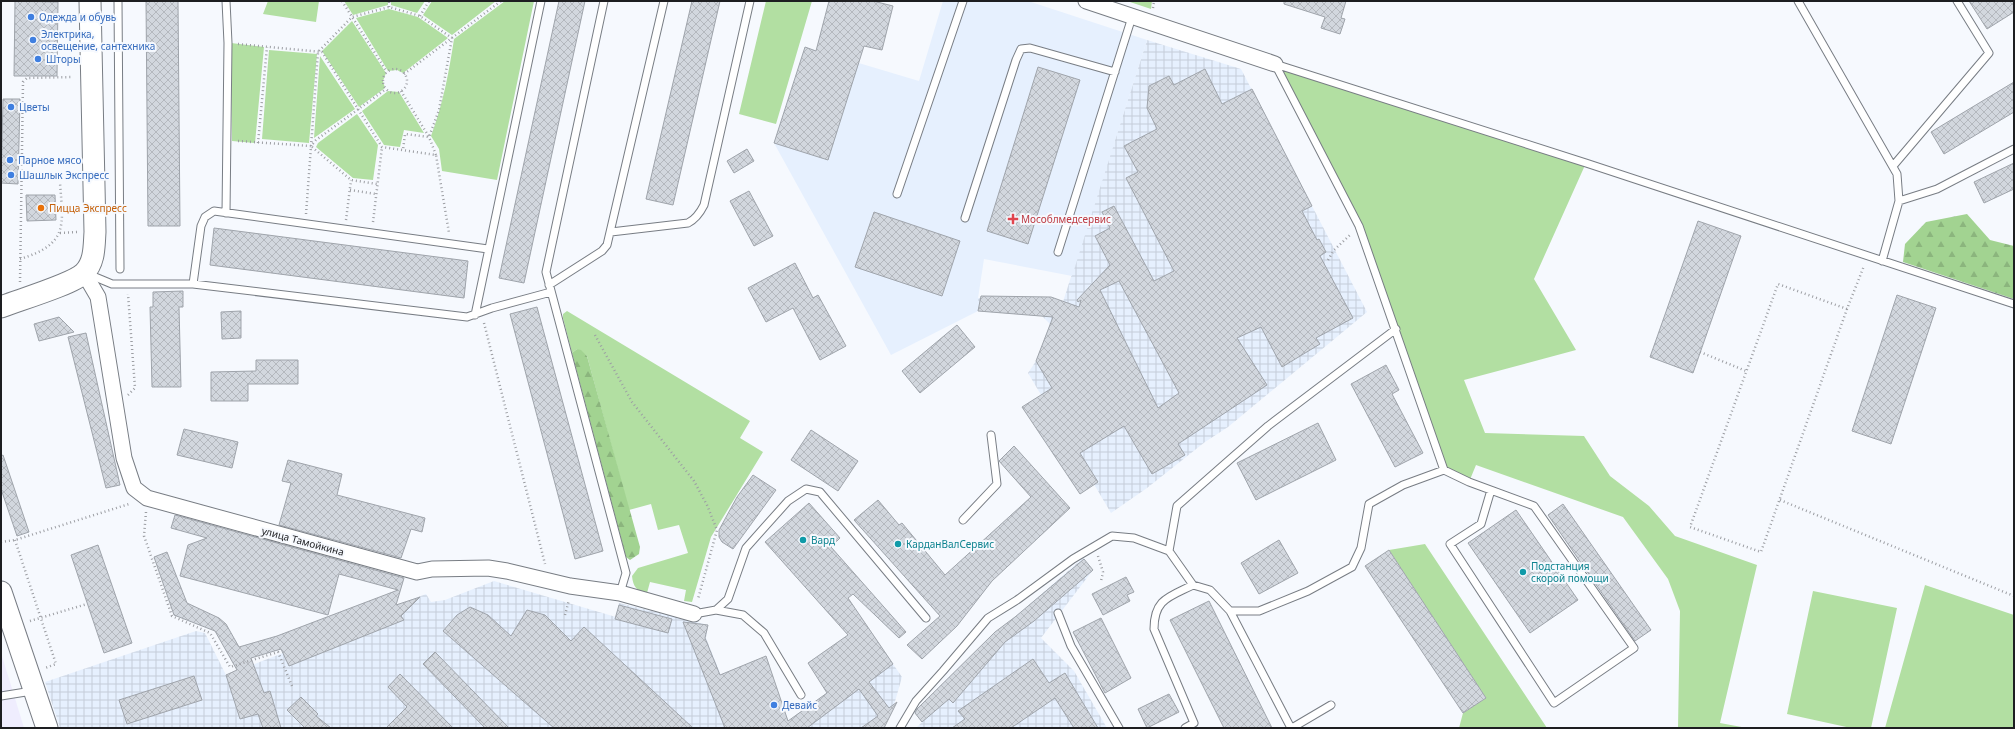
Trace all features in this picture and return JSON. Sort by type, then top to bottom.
[{"type":"street","points":[[1,307],[84,273],[94,255],[95,232],[90,1]]},
{"type":"street","points":[[1086,1],[1275,64]]},
{"type":"street","name":"улица Тамойкина","points":[[84,273],[98,297],[124,458],[134,488],[147,498],[417,572],[432,569],[488,568],[507,571],[550,582],[620,593],[694,614]]},
{"type":"street","points":[[1,592],[47,728]]},
{"type":"lane","points":[[118,1],[120,269]]},
{"type":"lane","points":[[226,1],[228,43],[226,214]]},
{"type":"lane","points":[[478,314],[488,249],[540,1]]},
{"type":"lane","points":[[604,1],[547,267],[549,285],[626,573],[620,593]]},
{"type":"lane","points":[[549,285],[602,251],[607,245],[664,1]]},
{"type":"lane","points":[[611,232],[688,223],[694,221],[704,205],[750,1]]},
{"type":"lane","points":[[897,194],[963,1]]},
{"type":"lane","points":[[1798,1],[1897,174],[1899,201],[1882,261]]},
{"type":"lane","points":[[1893,166],[1989,53],[1957,1]]},
{"type":"lane","points":[[1058,252],[1132,17]]},
{"type":"lane","points":[[966,218],[1016,60],[1021,50],[1030,48],[1115,72]]},
{"type":"lane","points":[[1275,64],[1360,226],[1444,470],[1469,482],[1491,490],[1534,506],[1634,648],[1554,703],[1450,544],[1481,524],[1491,490]]},
{"type":"lane","points":[[1275,64],[1586,163],[2014,304]]},
{"type":"lane","points":[[1899,201],[1937,189],[2014,149]]},
{"type":"lane","points":[[193,284],[201,226],[205,217],[214,211],[226,214],[488,249]]},
{"type":"lane","points":[[84,273],[112,284],[193,284],[467,317],[492,308],[551,292]]},
{"type":"lane","points":[[1169,551],[1177,506],[1268,426],[1396,329]]},
{"type":"lane","points":[[963,520],[997,484],[991,435]]},
{"type":"lane","points":[[1230,611],[1259,611],[1308,591],[1352,567],[1361,548],[1369,504],[1403,485],[1444,470]]},
{"type":"lane","points":[[716,610],[728,599],[746,548],[788,501],[806,489],[820,492],[926,618]]},
{"type":"lane","points":[[900,728],[916,701],[988,618],[1017,600],[1073,559],[1112,536],[1134,538],[1169,551],[1193,585],[1210,590],[1230,611],[1291,728],[1331,705]]},
{"type":"lane","points":[[1185,728],[1196,726],[1154,629],[1154,615],[1162,601],[1193,585]]},
{"type":"lane","points":[[694,614],[716,610],[743,615],[764,633],[801,695]]},
{"type":"lane","points":[[1058,614],[1071,646],[1119,728]]},
{"type":"lane","points":[[1,696],[35,690]]},
{"type":"path","points":[[342,1],[387,72]]},
{"type":"path","points":[[388,7],[389,1]]},
{"type":"path","points":[[420,16],[429,1]]},
{"type":"path","points":[[404,74],[501,1]]},
{"type":"path","points":[[305,224],[318,52],[352,17],[388,7],[420,16],[452,38]]},
{"type":"path","points":[[429,136],[440,102],[452,38]]},
{"type":"path","points":[[228,43],[322,52],[382,147],[371,233]]},
{"type":"path","points":[[258,143],[267,47]]},
{"type":"path","points":[[397,70],[404,74],[406,86],[401,91],[393,93],[386,89],[383,81],[387,72],[397,70]]},
{"type":"path","points":[[20,285],[23,82],[27,78],[72,78],[75,76]]},
{"type":"path","points":[[311,146],[316,140],[386,89]]},
{"type":"path","points":[[401,91],[429,136],[436,155],[450,244]]},
{"type":"path","points":[[403,150],[405,134],[429,136]]},
{"type":"path","points":[[228,141],[311,146],[351,180],[377,184]]},
{"type":"path","points":[[382,147],[436,155]]},
{"type":"path","points":[[345,229],[351,180]]},
{"type":"path","points":[[20,258],[41,250],[52,243],[60,233],[63,221],[60,183]]},
{"type":"path","points":[[350,190],[376,194]]},
{"type":"path","points":[[1328,260],[1334,250],[1360,226]]},
{"type":"path","points":[[60,233],[86,232]]},
{"type":"path","points":[[1847,309],[1778,284],[1690,527],[1761,552],[1847,309],[1868,256]]},
{"type":"path","points":[[116,409],[135,388],[128,284]]},
{"type":"path","points":[[478,314],[550,582]]},
{"type":"path","points":[[595,335],[632,402],[694,481],[707,505],[717,530],[694,614]]},
{"type":"path","points":[[1700,352],[1746,371]]},
{"type":"path","points":[[1,542],[15,540],[147,498],[144,536],[172,616],[210,633],[230,667],[278,652],[292,686]]},
{"type":"path","points":[[1780,500],[2014,596]]},
{"type":"path","points":[[15,540],[56,664],[39,670]]},
{"type":"path","points":[[1094,546],[1103,572],[1100,582]]},
{"type":"path","points":[[12,627],[87,604]]},
{"type":"shaded area","points":[[943,1],[1028,1],[1147,40],[1072,276],[984,259],[978,298],[978,311],[891,355],[774,143],[805,47],[919,81]]},
{"type":"shaded area","points":[[1147,40],[1241,69],[1367,312],[1228,427],[1205,442],[1147,488],[1111,513],[1028,373],[1036,361],[1050,324],[1042,316],[978,311],[978,298],[1041,297],[1061,308]]},
{"type":"shaded area","points":[[1083,558],[1093,570],[1041,638],[1074,671],[1107,728],[916,728],[922,722],[914,712],[995,632],[1015,617]]},
{"type":"shaded area","points":[[494,581],[616,617],[619,603],[708,625],[706,638],[742,728],[60,728],[45,682],[196,631],[205,633],[226,675],[283,653],[281,649],[426,594],[431,602],[445,600]]},
{"type":"shaded area","points":[[884,651],[902,677],[892,712],[883,728],[779,728]]},
{"type":"shaded area","points":[[1,653],[14,695],[24,728],[1,728]]},
{"type":"green space","points":[[268,1],[319,1],[316,22],[263,14]]},
{"type":"green space","points":[[344,1],[388,1],[388,5],[353,15]]},
{"type":"green space","points":[[391,1],[425,1],[417,13],[391,5]]},
{"type":"green space","points":[[432,1],[496,1],[452,35],[423,15]]},
{"type":"green space","points":[[505,1],[534,1],[497,180],[442,171],[439,149],[431,136],[445,88],[454,39]]},
{"type":"green space","points":[[766,1],[812,1],[776,124],[739,114]]},
{"type":"green space","points":[[1127,1],[1152,1],[1151,9]]},
{"type":"green space","points":[[389,9],[418,17],[448,38],[403,73],[397,70],[388,71],[356,18]]},
{"type":"green space","points":[[352,21],[386,73],[383,81],[385,88],[359,107],[322,51]]},
{"type":"green space","points":[[231,43],[264,47],[255,143],[232,141]]},
{"type":"green space","points":[[269,50],[317,54],[309,143],[262,139]]},
{"type":"green space","points":[[320,56],[355,109],[314,138]]},
{"type":"green space","points":[[1275,64],[1586,163],[1534,279],[1576,350],[1464,380],[1485,433],[1584,436],[1610,476],[1649,506],[1675,536],[1757,565],[1720,723],[1747,728],[1678,728],[1680,611],[1668,579],[1623,517],[1476,465],[1469,482],[1444,470],[1359,226]]},
{"type":"green space","points":[[388,91],[399,92],[424,133],[404,130],[400,147],[384,145],[362,111]]},
{"type":"green space","points":[[357,114],[378,145],[373,180],[353,178],[316,147],[318,143]]},
{"type":"green space","points":[[1967,214],[1990,240],[2014,246],[2014,299],[1903,262],[1905,244],[1926,222]]},
{"type":"green space","points":[[567,311],[750,421],[740,438],[763,452],[711,537],[692,602],[684,601],[686,590],[650,582],[647,593],[638,590],[633,583],[632,576],[638,568],[688,553],[679,525],[658,530],[651,504],[629,510],[587,356],[577,349],[572,353],[563,318],[563,314]]},
{"type":"green space","points":[[577,349],[581,350],[587,356],[640,547],[639,554],[630,560],[626,557],[572,353]]},
{"type":"green space","points":[[1425,544],[1547,728],[1459,728],[1463,713],[1486,698],[1389,550]]},
{"type":"green space","points":[[1925,585],[2014,615],[2014,728],[1885,728]]},
{"type":"green space","points":[[1813,591],[1897,608],[1871,728],[1851,728],[1787,714]]},
{"type":"building","points":[[15,1],[58,2],[57,76],[14,76]]},
{"type":"building","points":[[146,1],[178,1],[180,226],[148,226]]},
{"type":"building","points":[[559,1],[585,1],[524,283],[499,278]]},
{"type":"building","points":[[692,1],[720,1],[673,205],[646,199]]},
{"type":"building","points":[[829,1],[873,1],[893,6],[882,50],[864,46],[828,160],[774,143],[805,47],[816,51]]},
{"type":"building","points":[[1284,1],[1346,1],[1341,18],[1345,19],[1340,34],[1321,28],[1325,17],[1284,4]]},
{"type":"building","points":[[1969,1],[2014,1],[2014,12],[1987,29]]},
{"type":"building","points":[[1038,67],[1080,80],[1028,244],[987,231]]},
{"type":"building","points":[[1205,69],[1222,104],[1252,89],[1312,206],[1302,211],[1317,240],[1319,239],[1326,252],[1320,256],[1353,318],[1316,338],[1320,344],[1282,367],[1261,327],[1237,338],[1267,385],[1178,444],[1185,455],[1152,474],[1124,426],[1080,453],[1098,482],[1080,494],[1022,407],[1052,388],[1036,361],[1053,317],[978,311],[981,296],[1051,297],[1079,307],[1081,300],[1078,302],[1077,300],[1110,265],[1095,236],[1110,228],[1102,212],[1114,206],[1154,281],[1174,271],[1126,178],[1138,172],[1124,146],[1157,129],[1147,108],[1149,86],[1169,76],[1174,85]],"holes":[[[1119,281],[1179,393],[1158,408],[1100,290]]]},
{"type":"building","points":[[2014,82],[2014,112],[1944,154],[1931,132]]},
{"type":"building","points":[[3,99],[20,99],[18,184],[1,183]]},
{"type":"building","points":[[747,149],[754,161],[734,173],[727,161]]},
{"type":"building","points":[[2014,163],[2014,189],[1984,203],[1974,182]]},
{"type":"building","points":[[749,191],[773,236],[754,246],[730,201]]},
{"type":"building","name":"Пицца Экспресс","points":[[26,195],[55,195],[56,220],[27,221]]},
{"type":"building","points":[[874,212],[960,241],[942,296],[855,267]]},
{"type":"building","points":[[1698,221],[1741,236],[1693,373],[1650,357]]},
{"type":"building","points":[[214,228],[468,261],[464,298],[210,265]]},
{"type":"building","points":[[795,263],[813,298],[818,295],[846,346],[820,360],[793,308],[766,322],[748,288]]},
{"type":"building","points":[[183,291],[183,307],[179,307],[181,387],[152,387],[150,307],[153,307],[153,292]]},
{"type":"building","points":[[1897,295],[1936,308],[1891,444],[1852,431]]},
{"type":"building","points":[[537,307],[603,551],[575,559],[510,314]]},
{"type":"building","points":[[241,311],[241,338],[222,339],[221,312]]},
{"type":"building","points":[[59,317],[74,332],[39,341],[34,324]]},
{"type":"building","points":[[957,325],[975,347],[920,393],[902,371]]},
{"type":"building","points":[[86,333],[120,485],[106,488],[68,337]]},
{"type":"building","points":[[256,360],[298,360],[298,384],[248,384],[248,401],[211,401],[211,372],[256,371]]},
{"type":"building","points":[[1386,365],[1399,390],[1392,394],[1423,453],[1395,467],[1351,384]]},
{"type":"building","points":[[1318,423],[1336,460],[1256,500],[1237,463]]},
{"type":"building","points":[[184,429],[238,442],[232,468],[177,455]]},
{"type":"building","points":[[811,430],[858,461],[838,491],[791,460]]},
{"type":"building","points":[[1014,446],[1070,508],[992,581],[957,626],[922,659],[907,645],[940,616],[854,520],[878,500],[899,525],[902,523],[945,575],[1031,497],[999,461]]},
{"type":"building","points":[[3,455],[29,532],[17,536],[1,489],[1,456]]},
{"type":"building","points":[[288,460],[342,474],[337,495],[425,518],[422,532],[411,529],[401,558],[279,525],[291,483],[282,481]]},
{"type":"building","points":[[753,475],[776,490],[733,549],[722,542],[719,537],[719,530],[737,497]]},
{"type":"building","points":[[809,503],[840,538],[831,547],[906,632],[899,638],[853,594],[848,598],[893,664],[869,682],[889,708],[897,702],[884,728],[861,728],[878,716],[859,689],[807,728],[725,728],[683,622],[708,625],[705,638],[720,675],[766,656],[788,721],[827,693],[808,663],[848,635],[765,542]]},
{"type":"building","points":[[1563,504],[1651,630],[1635,641],[1548,515]]},
{"type":"building","name":"Подстанция скорой помощи","points":[[1516,510],[1578,600],[1530,633],[1468,543]]},
{"type":"building","points":[[175,515],[404,578],[396,605],[420,597],[401,616],[404,620],[289,666],[281,649],[251,658],[264,693],[270,691],[281,728],[263,728],[258,714],[240,719],[226,675],[237,670],[215,631],[174,615],[154,557],[167,552],[187,603],[219,618],[226,624],[239,647],[277,636],[398,590],[339,574],[328,615],[180,576],[188,545],[207,538],[171,528]]},
{"type":"building","points":[[1279,540],[1298,573],[1259,594],[1241,563]]},
{"type":"building","points":[[98,545],[132,643],[104,653],[71,555]]},
{"type":"building","points":[[1389,550],[1486,698],[1463,713],[1365,566]]},
{"type":"building","points":[[1084,559],[1093,570],[1034,621],[1005,642],[953,703],[949,699],[922,722],[915,713],[917,709],[995,632]]},
{"type":"building","points":[[1126,577],[1134,592],[1127,595],[1130,601],[1103,615],[1092,594]]},
{"type":"building","points":[[1209,601],[1272,728],[1224,728],[1170,620]]},
{"type":"building","points":[[619,605],[672,619],[668,633],[615,619]]},
{"type":"building","points":[[470,607],[488,615],[511,636],[527,610],[545,615],[571,641],[584,627],[693,728],[554,728],[443,631],[457,615]]},
{"type":"building","points":[[1101,618],[1131,678],[1105,693],[1073,632]]},
{"type":"building","points":[[435,652],[509,728],[485,728],[423,664]]},
{"type":"building","points":[[1033,659],[1049,683],[1065,673],[1098,728],[1074,728],[1055,698],[1011,728],[952,728],[965,719],[958,711]]},
{"type":"building","points":[[400,674],[453,728],[386,728],[407,707],[388,687]]},
{"type":"building","points":[[194,676],[202,700],[127,724],[119,700]]},
{"type":"building","points":[[1169,694],[1179,712],[1147,728],[1138,709]]},
{"type":"building","points":[[301,697],[318,714],[316,716],[331,728],[305,728],[287,710]]},
{"type":"place","name":"Одежда и обувь","points":[[31,17]]},
{"type":"place","name":"Электрика, освещение, сантехника","points":[[33,40]]},
{"type":"place","name":"Шторы","points":[[38,59]]},
{"type":"place","name":"Цветы","points":[[11,107]]},
{"type":"place","name":"Парное мясо","points":[[10,160]]},
{"type":"place","name":"Шашлык Экспресс","points":[[11,175]]},
{"type":"place","name":"Пицца Экспресс","points":[[41,208]]},
{"type":"place","name":"Мособлмедсервис","points":[[1013,219]]},
{"type":"place","name":"Вард","points":[[803,540]]},
{"type":"place","name":"КарданВалСервис","points":[[898,544]]},
{"type":"place","name":"Подстанция скорой помощи","points":[[1523,572]]},
{"type":"place","name":"Девайс","points":[[774,705]]}]
